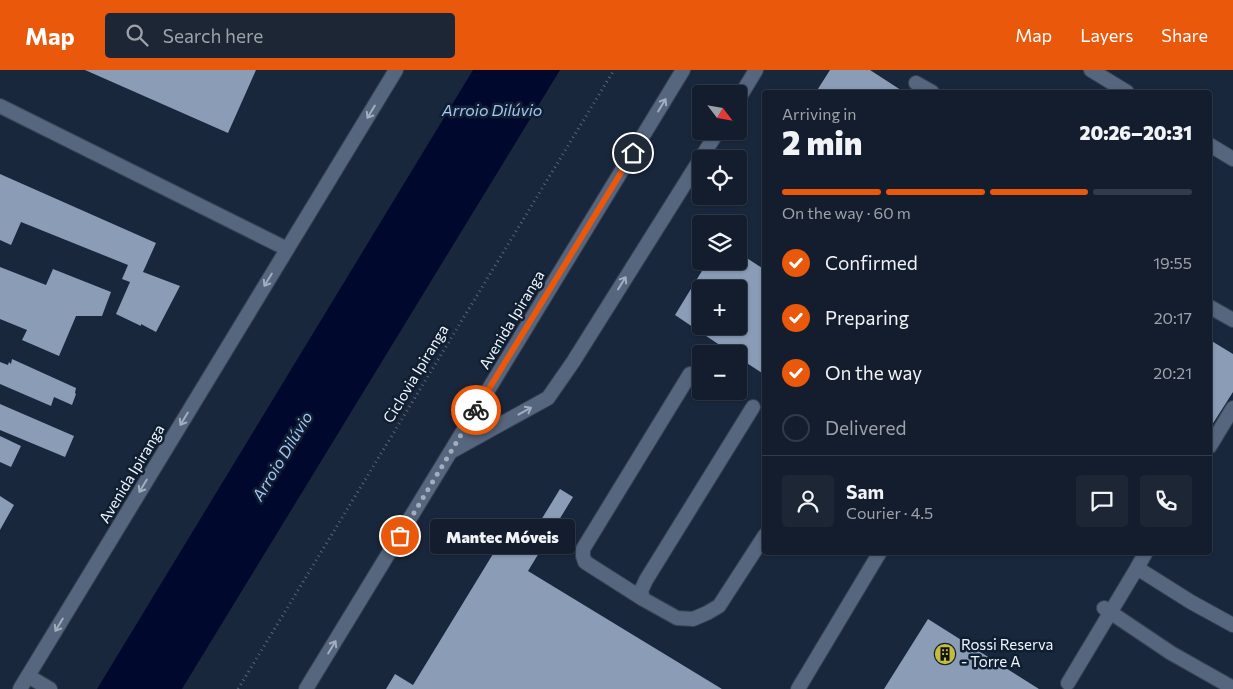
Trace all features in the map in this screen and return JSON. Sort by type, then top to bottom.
[{"type":"main road","name":"Avenida Ipiranga","points":[[20,689],[396,70]]},
{"type":"main road","name":"Avenida Ipiranga","points":[[306,689],[683,70]]},
{"type":"main road","points":[[747,85],[756,70]]},
{"type":"main road","points":[[1091,70],[1124,90]]},
{"type":"main road","points":[[916,83],[928,90]]},
{"type":"main road","points":[[0,106],[287,249]]},
{"type":"main road","points":[[452,451],[548,398],[573,362],[712,140]]},
{"type":"main road","points":[[1212,146],[1233,159]]},
{"type":"main road","points":[[1212,307],[1233,320]]},
{"type":"main road","points":[[690,374],[583,549],[585,562],[677,618],[693,618],[719,606],[762,541]]},
{"type":"main road","points":[[643,599],[641,591],[646,580],[753,407]]},
{"type":"main road","points":[[1212,443],[1233,408]]},
{"type":"main road","points":[[798,689],[878,555]]},
{"type":"main road","points":[[1068,683],[1107,610],[1144,555]]},
{"type":"main road","points":[[1137,568],[1233,626]]},
{"type":"main road","points":[[1107,610],[1171,653],[1233,688]]},
{"type":"main road","points":[[28,676],[50,689]]},
{"type":"path","name":"Ciclovia Ipiranga","points":[[238,689],[614,70]]},
{"type":"water","name":"Arroio Dilúvio","points":[[473,70],[560,70],[182,689],[97,689]]},
{"type":"building","points":[[85,70],[256,70],[228,133]]},
{"type":"building","points":[[830,70],[870,70],[901,90],[817,90]]},
{"type":"building","points":[[0,174],[156,243],[143,272],[180,286],[156,332],[116,314],[130,282],[122,279],[128,265],[21,222],[11,245],[0,240]]},
{"type":"building","points":[[747,258],[762,268],[762,373],[747,363],[747,345],[720,345],[705,335],[747,335],[747,280],[696,280],[702,270],[747,270]]},
{"type":"building","points":[[0,267],[46,285],[53,269],[111,292],[102,316],[76,316],[59,356],[22,340],[27,330],[0,319]]},
{"type":"building","points":[[692,287],[692,326],[675,315]]},
{"type":"building","points":[[1212,341],[1233,354],[1233,392],[1212,425]]},
{"type":"building","points":[[12,359],[76,388],[72,405],[54,397],[51,406],[0,384],[0,362],[8,365],[9,362],[11,364]]},
{"type":"building","points":[[0,404],[74,436],[65,457],[0,430]]},
{"type":"building","points":[[0,436],[21,446],[11,467],[0,462]]},
{"type":"building","points":[[560,489],[573,497],[528,571],[722,689],[386,689],[395,674],[413,685],[507,531],[527,543]]},
{"type":"building","points":[[0,496],[14,505],[0,530]]},
{"type":"building","name":"Rossi Reserva - Torre A","points":[[928,619],[1039,689],[884,689]]},
{"type":"way so far","points":[[400,536],[476,410]]},
{"type":"place","name":"Mantec Móveis","points":[[400,536]]},
{"type":"place","name":"Rossi Reserva - Torre A","points":[[945,654]]},
{"type":"route","points":[[476,410],[633,153]]}]
